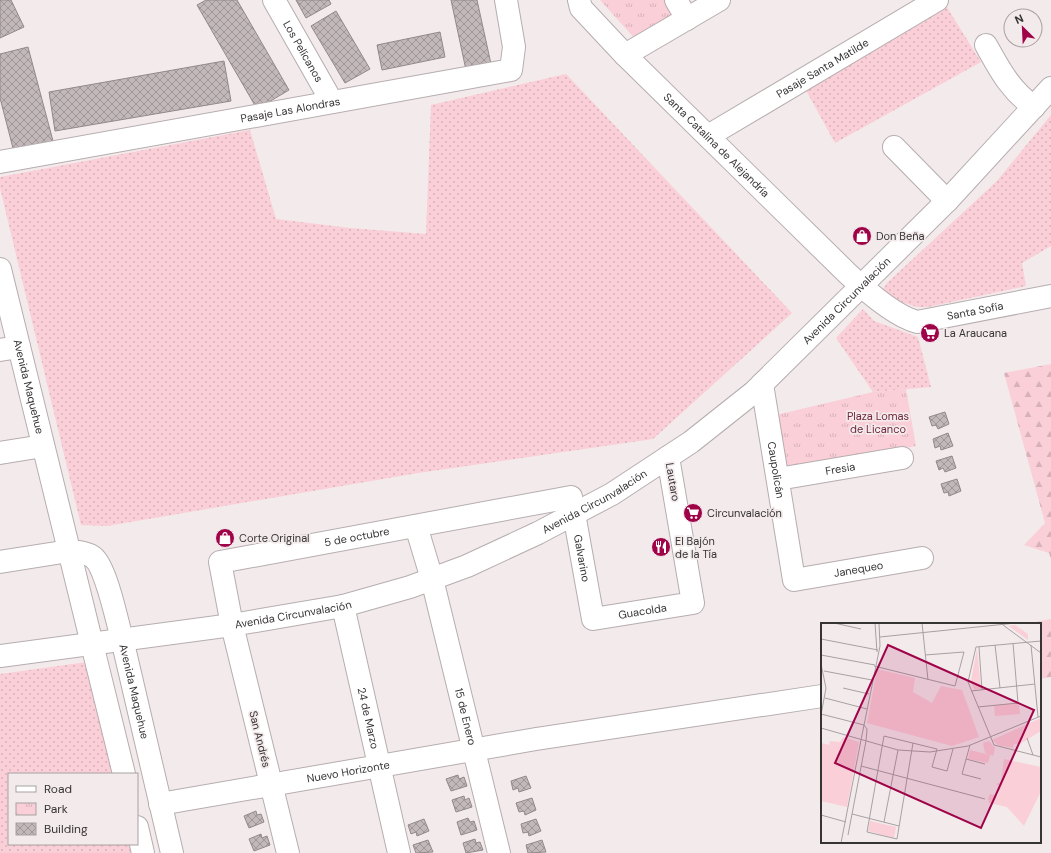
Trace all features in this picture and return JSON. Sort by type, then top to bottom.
[{"type":"street","name":"Los Pelícanos","points":[[274,0],[332,102]]},
{"type":"street","name":"Pasaje Las Alondras","points":[[0,162],[511,70],[514,47],[506,0]]},
{"type":"street","name":"Santa Catalina de Alejandría","points":[[579,0],[581,8],[625,55],[861,286]]},
{"type":"street","points":[[676,0],[687,19]]},
{"type":"street","points":[[625,55],[719,0]]},
{"type":"street","name":"Pasaje Santa Matilde","points":[[708,136],[936,0]]},
{"type":"street","points":[[986,45],[1010,86],[1021,98],[1034,107]]},
{"type":"street","name":"Avenida Circunvalación","points":[[0,656],[92,644],[122,638],[232,625],[342,606],[432,579],[502,551],[573,505],[612,494],[691,442],[762,384],[946,201],[1051,88]]},
{"type":"street","points":[[894,146],[946,201]]},
{"type":"street","name":"Avenida Maquehue","points":[[0,269],[9,348],[43,446],[124,773]]},
{"type":"street","name":"Santa Sofía","points":[[861,286],[910,320],[917,322],[1051,296]]},
{"type":"street","name":"Caupolicán","points":[[762,384],[794,580]]},
{"type":"street","points":[[0,453],[43,446]]},
{"type":"street","name":"Lautaro","points":[[668,457],[693,603]]},
{"type":"street","name":"Fresia","points":[[778,479],[902,458]]},
{"type":"street","name":"5 de octubre","points":[[232,625],[220,562],[416,526],[573,505]]},
{"type":"street","name":"Galvarino","points":[[573,505],[593,619]]},
{"type":"street","points":[[416,526],[432,579]]},
{"type":"street","points":[[0,562],[69,551]]},
{"type":"street","name":"Avenida Maquehue","points":[[69,551],[83,552],[94,558],[104,575],[122,638],[172,853]]},
{"type":"street","name":"Janequeo","points":[[794,580],[922,558]]},
{"type":"street","name":"15 de Enero","points":[[432,579],[499,853]]},
{"type":"street","name":"Guacolda","points":[[593,619],[693,603]]},
{"type":"street","name":"24 de Marzo","points":[[342,606],[399,853]]},
{"type":"street","name":"San Andrés","points":[[232,625],[288,853]]},
{"type":"street","name":"Nuevo Horizonte","points":[[160,804],[536,739],[821,696]]},
{"type":"street","points":[[138,831],[143,853]]},
{"type":"green space","points":[[600,0],[669,0],[678,15],[637,41]]},
{"type":"green space","points":[[943,1],[981,62],[835,143],[802,83]]},
{"type":"green space","points":[[566,74],[792,313],[653,439],[418,473],[107,526],[81,525],[0,188],[0,177],[250,130],[276,219],[350,228],[426,234],[431,105]]},
{"type":"green space","points":[[1051,115],[1051,246],[1022,263],[1026,286],[928,307],[917,307],[879,295],[887,283],[997,181]]},
{"type":"green space","points":[[863,309],[874,321],[918,337],[931,387],[873,392],[836,338]]},
{"type":"green space","points":[[1051,364],[1051,559],[1049,553],[1024,545],[1045,523],[1004,373]]},
{"type":"green space","name":"Plaza Lomas de Licanco","points":[[906,389],[916,446],[785,470],[776,415],[873,392]]},
{"type":"green space","points":[[1051,619],[1051,677],[1041,679],[1041,623],[1029,623]]},
{"type":"green space","points":[[87,662],[113,773],[8,773],[8,845],[129,845],[131,853],[0,853],[0,674]]},
{"type":"building","points":[[0,0],[11,0],[24,27],[0,38]]},
{"type":"building","points":[[206,0],[237,0],[289,90],[257,109],[197,5]]},
{"type":"building","points":[[296,0],[329,0],[331,4],[306,18]]},
{"type":"building","points":[[451,0],[477,0],[491,64],[466,70]]},
{"type":"building","points":[[336,11],[370,69],[345,83],[311,26]]},
{"type":"building","points":[[440,32],[445,57],[382,70],[377,45]]},
{"type":"building","points":[[28,47],[53,141],[14,152],[0,98],[0,54]]},
{"type":"building","points":[[224,61],[231,101],[55,131],[49,92]]},
{"type":"building","points":[[945,412],[949,424],[938,429],[936,425],[932,426],[929,417]]},
{"type":"building","points":[[948,433],[953,446],[941,450],[940,446],[935,448],[933,439]]},
{"type":"building","points":[[952,456],[956,468],[945,472],[943,468],[939,470],[936,461]]},
{"type":"building","points":[[957,479],[961,491],[949,496],[948,492],[944,493],[941,484]]},
{"type":"building","points":[[458,775],[459,779],[464,777],[467,786],[451,791],[446,779]]},
{"type":"building","points":[[526,776],[531,788],[519,792],[518,788],[513,790],[511,781]]},
{"type":"building","points":[[464,796],[465,800],[469,798],[472,807],[456,812],[452,800]]},
{"type":"building","points":[[532,798],[536,810],[525,815],[524,811],[519,812],[516,803]]},
{"type":"building","points":[[256,811],[257,815],[261,814],[264,822],[249,828],[244,816]]},
{"type":"building","points":[[468,818],[470,822],[474,821],[477,830],[461,835],[457,822]]},
{"type":"building","points":[[424,819],[429,831],[417,836],[416,832],[411,834],[408,825]]},
{"type":"building","points":[[536,819],[541,831],[529,836],[528,832],[523,833],[521,824]]},
{"type":"building","points":[[261,834],[262,838],[267,836],[270,845],[254,851],[249,839]]},
{"type":"building","points":[[475,839],[476,843],[480,842],[483,850],[466,853],[463,843]]},
{"type":"building","points":[[428,840],[433,852],[416,853],[413,845]]},
{"type":"building","points":[[542,840],[546,852],[528,853],[526,845]]},
{"type":"place","name":"Don Beña","points":[[862,236]]},
{"type":"place","name":"La Araucana","points":[[930,333]]},
{"type":"place","name":"Circunvalación","points":[[693,513]]},
{"type":"place","name":"Corte Original","points":[[225,538]]},
{"type":"place","name":"El Bajón de la Tía","points":[[661,547]]}]
